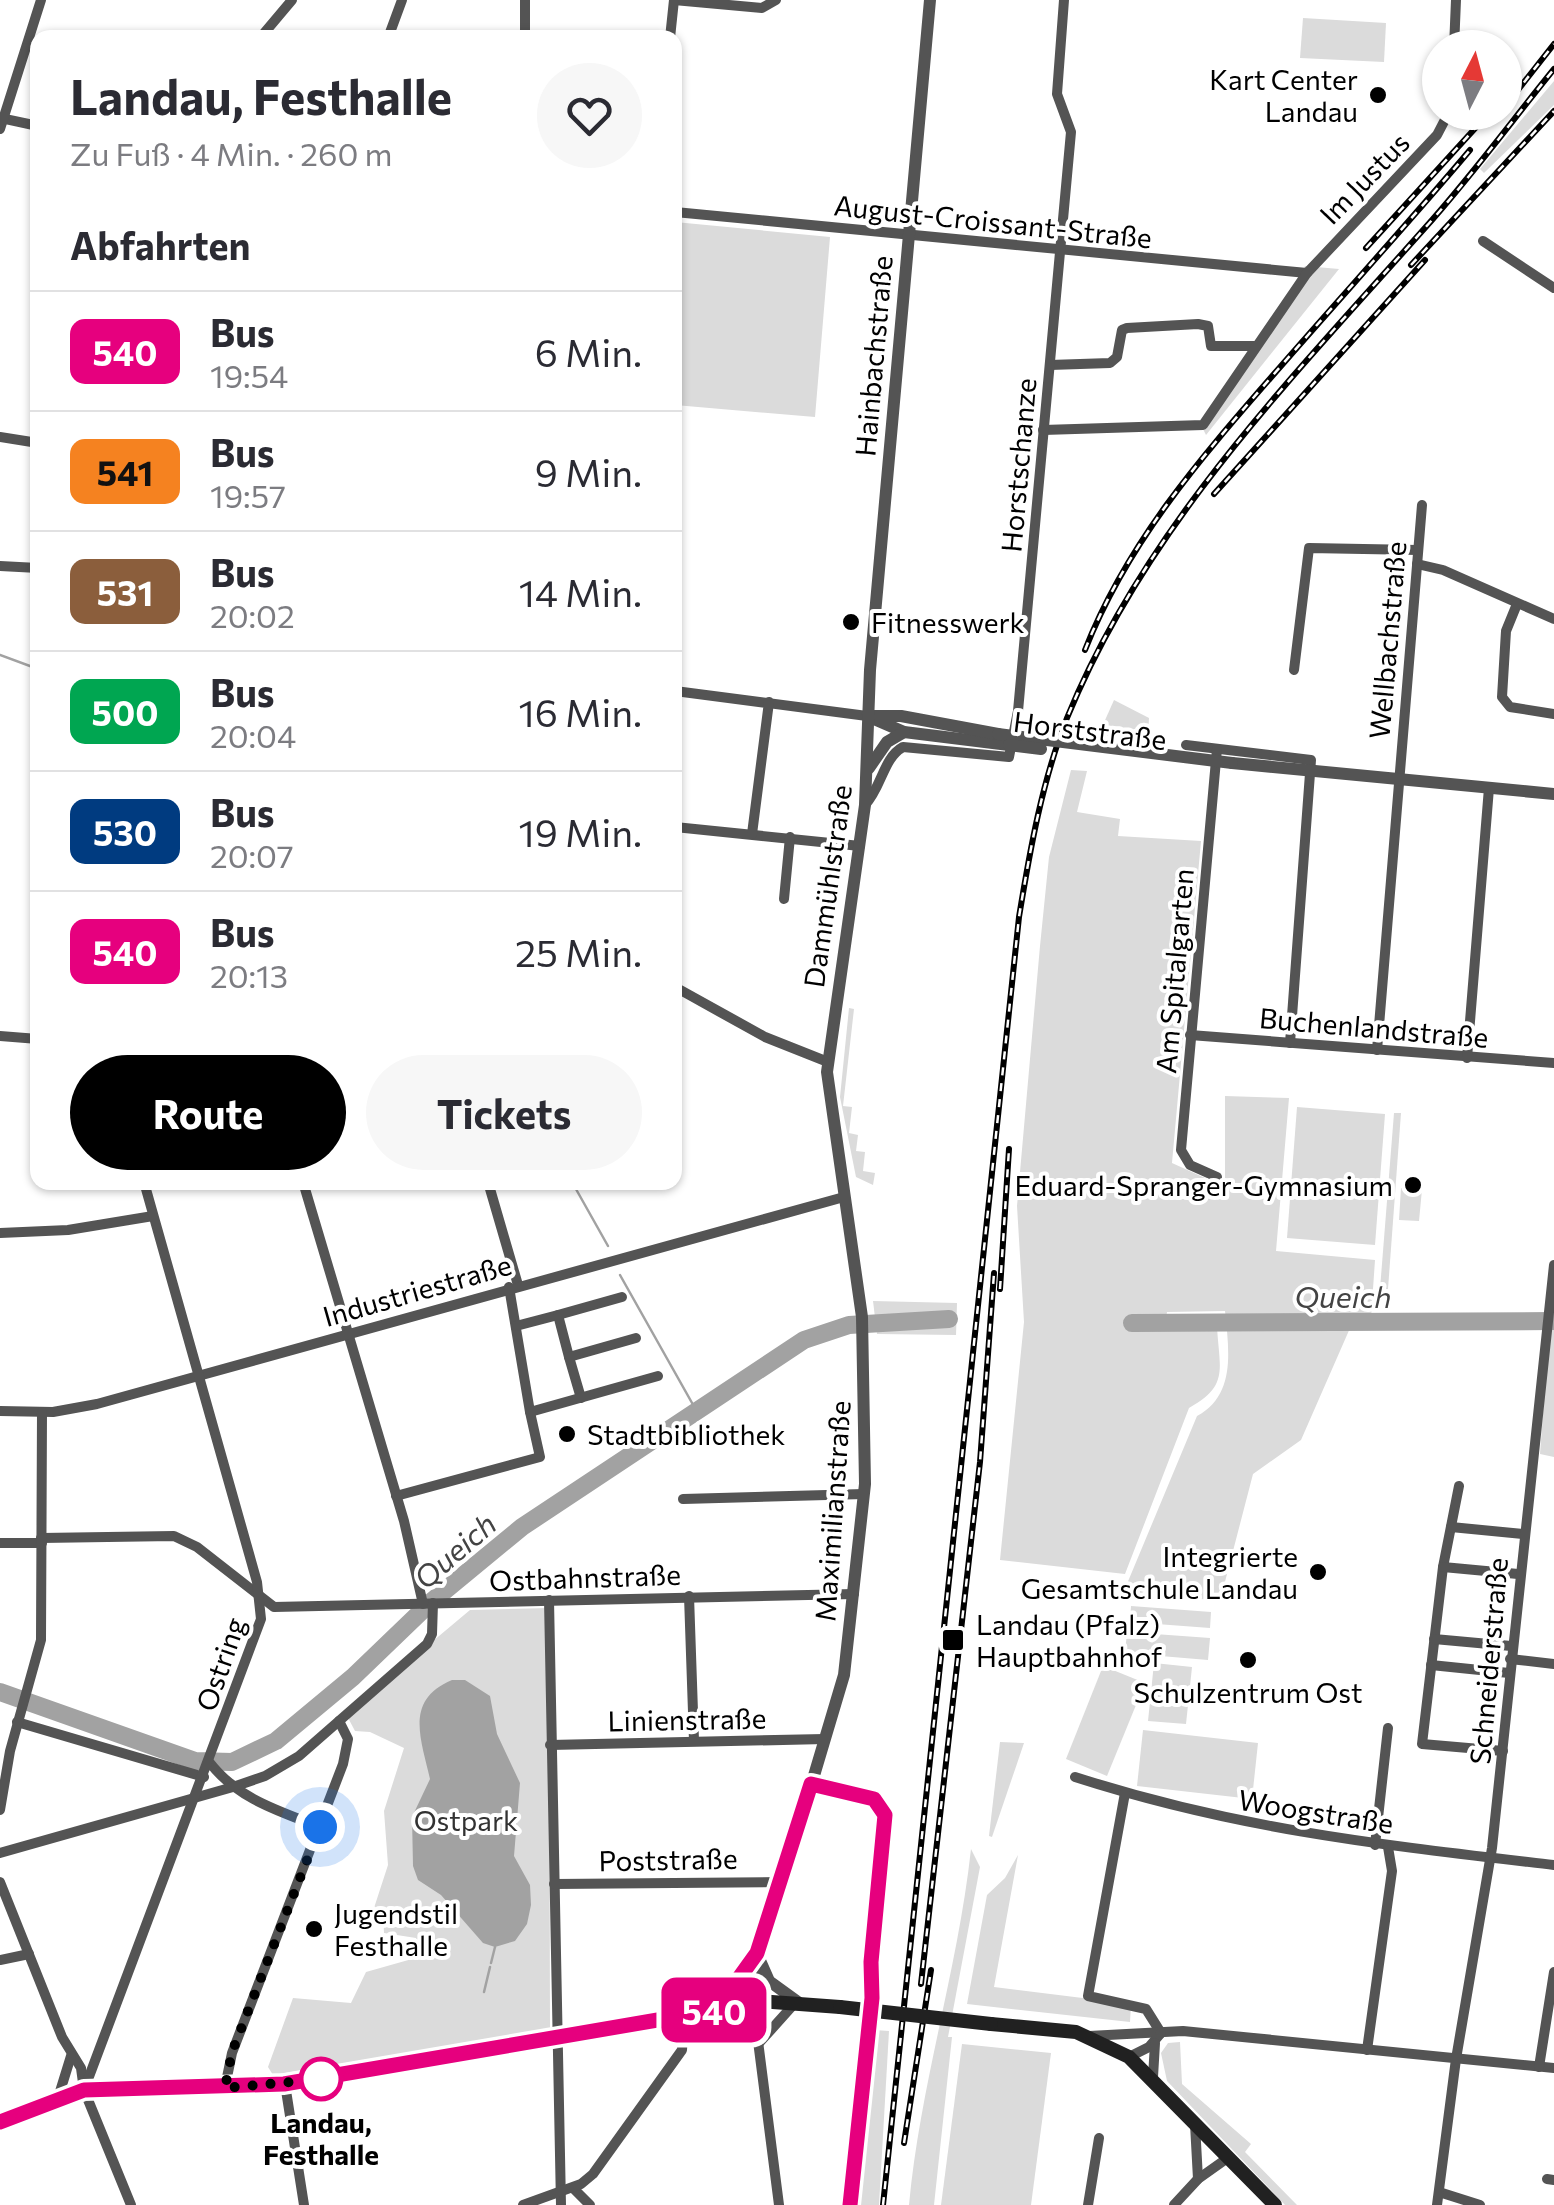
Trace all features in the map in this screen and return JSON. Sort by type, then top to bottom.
[{"type":"main road","points":[[0,2122],[84,2090],[284,2084],[753,2002],[798,2002],[1089,2036],[1129,2057],[1153,2076],[1275,2205]]},
{"type":"street","points":[[31,30],[41,0]]},
{"type":"street","points":[[267,30],[292,0]]},
{"type":"street","points":[[391,30],[402,0]]},
{"type":"street","points":[[525,30],[526,0]]},
{"type":"street","points":[[671,30],[674,0],[762,8],[776,0]]},
{"type":"street","name":"Hainbachstraße","points":[[867,716],[930,0]]},
{"type":"street","name":"Horstschanze","points":[[865,806],[881,786],[889,758],[898,749],[910,746],[1009,757],[1071,132],[1057,94],[1064,0]]},
{"type":"street","points":[[1455,30],[1456,0]]},
{"type":"street","points":[[30,34],[1,122],[30,125]]},
{"type":"street","name":"Im Justus","points":[[1044,430],[1203,424],[1307,272],[1440,130]]},
{"type":"street","name":"August-Croissant-Straße","points":[[682,213],[1307,272]]},
{"type":"street","points":[[1483,242],[1554,288]]},
{"type":"street","points":[[1050,365],[1110,363],[1117,357],[1122,330],[1127,328],[1198,324],[1208,326],[1211,346],[1254,346]]},
{"type":"street","points":[[0,437],[30,441]]},
{"type":"street","name":"Wellbachstraße","points":[[1376,1050],[1422,505]]},
{"type":"street","points":[[1294,670],[1309,548],[1418,550]]},
{"type":"street","points":[[1417,564],[1443,570],[1554,619]]},
{"type":"street","points":[[0,566],[30,568]]},
{"type":"street","points":[[1517,604],[1506,631],[1502,697],[1510,707],[1554,714]]},
{"type":"street","name":"Horststraße","points":[[682,691],[867,716],[902,716],[941,732]]},
{"type":"street","points":[[752,834],[769,702]]},
{"type":"street","name":"Horststraße","points":[[867,716],[904,732],[941,732],[1281,776],[1312,771],[1554,794]]},
{"type":"street","name":"Dammühlstraße","points":[[828,1062],[865,806],[867,716]]},
{"type":"street","points":[[867,772],[886,742],[904,732]]},
{"type":"street","name":"Horststraße","points":[[1186,745],[1302,758],[1311,760],[1312,771]]},
{"type":"street","name":"Am Spitalgarten","points":[[1217,749],[1181,1150],[1190,1165],[1217,1177]]},
{"type":"street","points":[[1290,1043],[1312,771]]},
{"type":"street","points":[[1467,1058],[1490,788]]},
{"type":"street","points":[[682,828],[860,846]]},
{"type":"street","points":[[784,899],[790,837]]},
{"type":"street","points":[[682,990],[774,1042],[828,1062]]},
{"type":"street","name":"Buchenlandstraße","points":[[1190,1035],[1554,1064]]},
{"type":"street","points":[[0,1036],[30,1038]]},
{"type":"street","name":"Maximilianstraße","points":[[753,2002],[757,1953],[783,1882],[844,1674],[864,1494],[864,1338],[828,1096],[828,1062]]},
{"type":"street","name":"Ostring","points":[[84,2090],[261,1619],[261,1600],[146,1190]]},
{"type":"street","points":[[0,1853],[233,1788],[284,1765],[427,1644],[434,1626],[428,1603],[306,1190]]},
{"type":"street","points":[[396,1496],[540,1458],[516,1326],[513,1286],[490,1190]]},
{"type":"street","name":"Industriestraße","points":[[0,1411],[42,1412],[96,1404],[844,1197]]},
{"type":"street","points":[[0,1233],[75,1230],[153,1216]]},
{"type":"street","name":"Schneiderstraße","points":[[1437,2205],[1456,2060],[1490,1857],[1554,1265]]},
{"type":"street","points":[[516,1326],[622,1297]]},
{"type":"street","points":[[558,1315],[580,1398]]},
{"type":"street","points":[[569,1356],[636,1338]]},
{"type":"street","points":[[530,1412],[658,1376]]},
{"type":"street","points":[[0,1810],[18,1718],[41,1640],[42,1412]]},
{"type":"street","points":[[1459,1486],[1443,1567],[1422,1744],[1503,1751]]},
{"type":"street","points":[[683,1500],[864,1494]]},
{"type":"street","points":[[1451,1527],[1523,1534]]},
{"type":"street","points":[[0,1543],[167,1534],[197,1546],[261,1600]]},
{"type":"street","points":[[1443,1567],[1518,1574]]},
{"type":"street","name":"Ostbahnstraße","points":[[261,1600],[278,1607],[854,1594]]},
{"type":"street","points":[[690,1596],[694,1742]]},
{"type":"street","points":[[549,1600],[561,2205]]},
{"type":"street","points":[[1434,1639],[1511,1646]]},
{"type":"street","points":[[1510,1659],[1554,1664]]},
{"type":"street","points":[[1431,1665],[1509,1673]]},
{"type":"street","points":[[18,1718],[207,1770],[233,1788],[320,1827]]},
{"type":"street","points":[[225,2088],[232,2052],[347,1748],[347,1734],[339,1721]]},
{"type":"street","points":[[1375,1845],[1388,1728]]},
{"type":"street","name":"Linienstraße","points":[[550,1745],[824,1739]]},
{"type":"street","name":"Woogstraße","points":[[1075,1778],[1220,1819],[1388,1847],[1554,1865]]},
{"type":"street","points":[[811,1784],[874,1799],[884,1810],[886,1824],[850,2205]]},
{"type":"street","points":[[1125,1793],[1088,1996],[1146,2009],[1158,2038],[1153,2076]]},
{"type":"street","points":[[1367,2050],[1392,1870],[1388,1847]]},
{"type":"street","points":[[0,1882],[71,2056],[81,2068],[84,2090],[131,2205]]},
{"type":"street","name":"Poststraße","points":[[554,1884],[783,1882]]},
{"type":"street","points":[[757,1953],[769,1981],[798,2002],[777,2018],[759,2043]]},
{"type":"street","name":"Maximilianstraße","points":[[716,2010],[757,1953]]},
{"type":"street","points":[[0,1960],[29,1954]]},
{"type":"street","points":[[1539,2066],[1554,1972]]},
{"type":"street","points":[[753,2002],[779,2205]]},
{"type":"street","points":[[523,2205],[573,2188],[593,2174],[684,2045],[683,2036],[668,2019]]},
{"type":"street","points":[[1129,2057],[1158,2038],[1190,2031],[1554,2068]]},
{"type":"street","points":[[1089,2036],[1140,2034],[1158,2038]]},
{"type":"street","points":[[1129,2057],[1140,2034]]},
{"type":"street","points":[[58,2098],[71,2056]]},
{"type":"street","points":[[284,2084],[304,2205]]},
{"type":"street","points":[[1195,2123],[1198,2179]]},
{"type":"street","points":[[1088,2205],[1099,2138]]},
{"type":"street","points":[[1174,2205],[1198,2179],[1229,2157]]},
{"type":"street","points":[[573,2188],[590,2205]]},
{"type":"street","points":[[1439,2192],[1480,2205]]},
{"type":"green space","points":[[1303,18],[1386,23],[1384,62],[1300,58]]},
{"type":"green space","points":[[1554,81],[1554,105],[1484,173],[1480,169],[1513,130],[1522,130],[1522,119]]},
{"type":"green space","points":[[682,223],[830,237],[815,417],[682,406]]},
{"type":"green space","points":[[1305,266],[1339,269],[1206,435],[1203,429]]},
{"type":"green space","points":[[1114,700],[1149,718],[1148,736],[1098,736]]},
{"type":"green space","points":[[1071,770],[1087,771],[1077,812],[1120,819],[1118,836],[1201,841],[1172,1163],[1225,1187],[1225,1096],[1289,1098],[1276,1251],[1375,1260],[1371,1318],[1354,1319],[1301,1440],[1253,1474],[1220,1601],[1124,1591],[1197,1416],[1210,1407],[1224,1384],[1228,1356],[1225,1311],[1167,1312],[1165,1326],[1217,1326],[1219,1374],[1211,1392],[1189,1408],[1125,1574],[1000,1560],[1024,1322],[1017,1206],[1040,946],[1049,857]]},
{"type":"green space","points":[[849,1008],[854,1009],[843,1106],[852,1107],[849,1133],[858,1135],[856,1151],[865,1152],[863,1171],[875,1173],[873,1185],[856,1177],[840,1097]]},
{"type":"green space","points":[[1297,1107],[1385,1114],[1375,1245],[1287,1238]]},
{"type":"green space","points":[[1394,1113],[1401,1113],[1388,1289],[1380,1289]]},
{"type":"green space","points":[[1401,1188],[1422,1189],[1419,1221],[1399,1220]]},
{"type":"green space","points":[[1554,1262],[1554,1457],[1540,1454]]},
{"type":"green space","points":[[873,1301],[957,1303],[956,1335],[877,1334]]},
{"type":"green space","points":[[1131,1606],[1211,1612],[1210,1628],[1130,1622]]},
{"type":"green space","name":"Ostpark","points":[[549,1608],[550,2029],[273,2075],[268,2067],[293,1998],[351,2003],[366,1972],[419,1957],[416,1938],[384,1933],[383,1912],[374,1908],[388,1865],[384,1811],[404,1748],[370,1732],[355,1731],[346,1714],[470,1610]]},
{"type":"green space","points":[[1127,1632],[1210,1638],[1208,1660],[1125,1653]]},
{"type":"green space","points":[[1154,1663],[1192,1667],[1186,1724],[1148,1721]]},
{"type":"green space","points":[[1103,1666],[1145,1683],[1107,1776],[1066,1759]]},
{"type":"green space","points":[[1143,1730],[1258,1743],[1252,1799],[1137,1786]]},
{"type":"green space","points":[[1000,1742],[1024,1743],[992,1837],[989,1836]]},
{"type":"green space","points":[[971,1849],[980,1867],[948,2037],[952,2037],[934,2205],[909,2205],[914,2160]]},
{"type":"green space","points":[[1018,1855],[994,1987],[1131,2004],[1130,2022],[967,2004],[987,1895],[1005,1878]]},
{"type":"green space","points":[[875,2030],[889,2031],[879,2205],[855,2205]]},
{"type":"green space","points":[[1180,2042],[1182,2084],[1251,2144],[1245,2152],[1297,2205],[1285,2205],[1167,2081],[1161,2053],[1168,2043]]},
{"type":"green space","points":[[962,2044],[1051,2053],[1031,2205],[941,2205]]},
{"type":"shaded area","points":[[452,1680],[465,1680],[490,1696],[497,1734],[520,1783],[514,1856],[530,1885],[531,1905],[527,1924],[515,1941],[495,1947],[483,1943],[441,1895],[418,1880],[413,1866],[412,1817],[430,1779],[420,1735],[422,1710],[437,1688]]},
{"type":"waterway","points":[[0,655],[30,666]]},
{"type":"waterway","points":[[576,1190],[608,1246]]},
{"type":"waterway","points":[[620,1275],[696,1410]]},
{"type":"waterway","name":"Queich","points":[[0,1692],[195,1761],[232,1762],[276,1741],[353,1677],[431,1602],[522,1527],[804,1340],[849,1325],[949,1319]]},
{"type":"waterway","name":"Queich","points":[[1132,1323],[1554,1321]]},
{"type":"waterway","points":[[491,1963],[495,1947]]},
{"type":"waterway","points":[[484,1992],[490,1967]]},
{"type":"railway","points":[[1522,85],[1554,44]]},
{"type":"railway","points":[[883,2205],[1019,917],[1050,766],[1099,648],[1179,519],[1224,458],[1441,210],[1554,69]]},
{"type":"railway","points":[[1411,265],[1554,111]]},
{"type":"railway","points":[[1366,248],[1474,130]]},
{"type":"railway","points":[[1085,650],[1143,538],[1192,471],[1470,150]]},
{"type":"railway","points":[[1214,494],[1425,260]]},
{"type":"railway","points":[[1000,1289],[1009,1149]]},
{"type":"railway","points":[[921,1984],[980,1462],[994,1273]]},
{"type":"railway","points":[[904,2143],[931,1970]]},
{"type":"bus line","name":"540","points":[[0,2122],[84,2090],[243,2087],[324,2079],[716,2010],[743,1966],[757,1953],[811,1784],[874,1799],[882,1806],[886,1824],[850,2205]]},
{"type":"place","name":"Kart Center Landau","points":[[1378,95]]},
{"type":"place","name":"Fitnesswerk","points":[[851,622]]},
{"type":"place","name":"Eduard-Spranger-Gymnasium","points":[[1413,1185]]},
{"type":"place","name":"Stadtbibliothek","points":[[567,1434]]},
{"type":"place","name":"Integrierte Gesamtschule Landau","points":[[1318,1572]]},
{"type":"place","name":"Landau (Pfalz) Hauptbahnhof","points":[[953,1640]]},
{"type":"place","name":"Schulzentrum Ost","points":[[1248,1660]]},
{"type":"place","name":"Jugendstil Festhalle","points":[[314,1929]]},
{"type":"place","name":"Landau, Festhalle","points":[[321,2079]]},
{"type":"route","points":[[320,1827],[232,2052],[225,2088],[321,2079]]}]
